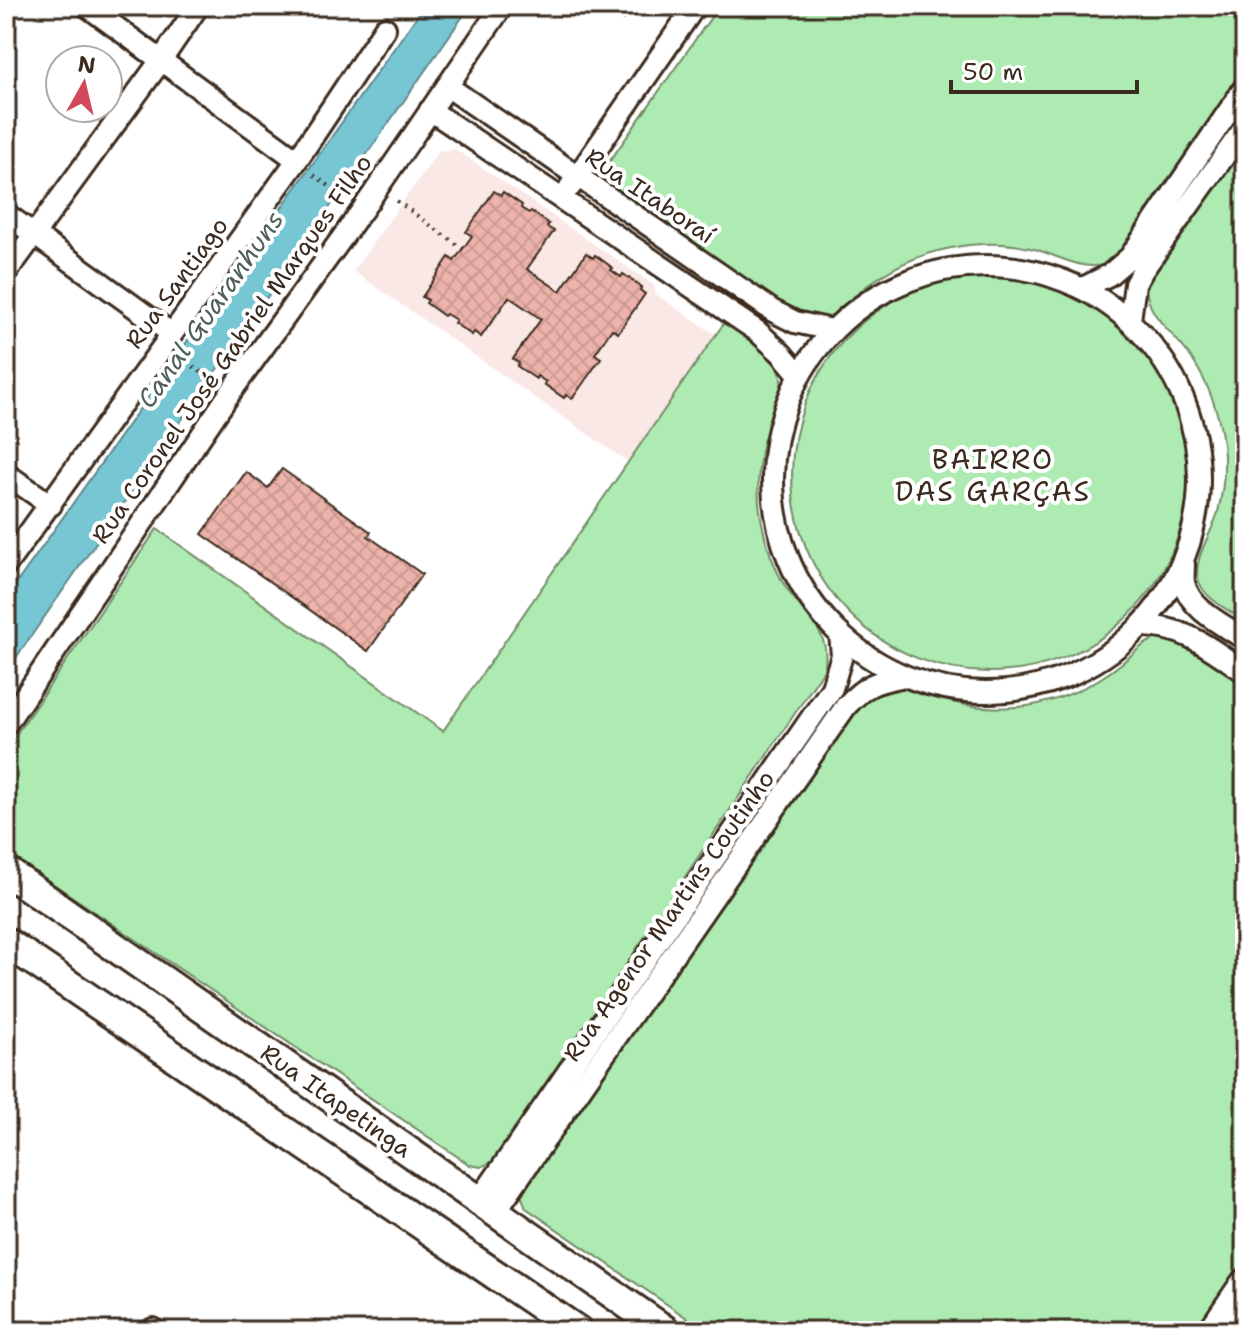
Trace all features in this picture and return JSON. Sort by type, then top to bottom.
[{"type":"street","points":[[87,6],[301,164]]},
{"type":"street","points":[[6,273],[198,6]]},
{"type":"street","name":"Rua Coronel José Gabriel Marques Filho","points":[[6,724],[230,393],[378,187],[502,6]]},
{"type":"street","points":[[561,200],[695,6]]},
{"type":"street","name":"Rua Santiago","points":[[6,565],[301,164],[385,28]]},
{"type":"street","name":"Rua Itaboraí","points":[[447,86],[773,311],[795,322],[832,330]]},
{"type":"street","points":[[1083,288],[1109,275],[1130,257],[1245,87]]},
{"type":"street","points":[[430,110],[757,331],[799,374]]},
{"type":"street","points":[[1130,320],[1135,284],[1143,270],[1245,127]]},
{"type":"street","points":[[6,214],[172,342]]},
{"type":"street","points":[[985,265],[1018,268],[1083,288],[1130,320],[1153,344],[1172,371],[1196,433],[1200,466],[1200,499],[1184,563],[1158,607],[1141,626],[1114,650],[1083,669],[1049,683],[1012,690],[976,692],[940,687],[905,676],[860,651],[840,634],[818,611],[800,585],[777,527],[772,495],[776,433],[786,402],[799,374],[832,330],[886,290],[918,276],[951,268],[985,265]]},
{"type":"street","points":[[6,474],[51,505]]},
{"type":"street","points":[[1184,563],[1184,583],[1200,609],[1245,639]]},
{"type":"street","points":[[1141,626],[1165,628],[1193,637],[1245,672]]},
{"type":"street","name":"Rua Agenor Martins Coutinho","points":[[487,1206],[832,688],[842,655],[840,634]]},
{"type":"street","name":"Rua Agenor Martins Coutinho","points":[[487,1206],[846,706],[867,686],[905,676]]},
{"type":"street","name":"Rua Itapetinga","points":[[6,871],[666,1331]]},
{"type":"street","points":[[6,942],[578,1331]]},
{"type":"street","points":[[1213,1331],[1245,1284]]},
{"type":"path","points":[[301,164],[341,195]]},
{"type":"path","points":[[378,187],[463,249]]},
{"type":"path","points":[[172,342],[212,380]]},
{"type":"shaded area","points":[[455,149],[655,286],[655,294],[715,334],[628,462],[353,271],[439,151]]},
{"type":"green space","points":[[719,6],[1245,6],[1245,72],[1126,250],[1111,261],[1102,265],[1081,265],[1030,248],[1010,245],[981,244],[951,248],[927,254],[893,269],[863,289],[836,315],[818,319],[796,314],[613,189],[606,178],[607,165]]},
{"type":"green space","points":[[1245,134],[1245,621],[1213,600],[1199,582],[1200,556],[1218,512],[1223,488],[1222,434],[1204,379],[1185,349],[1150,306],[1146,283]]},
{"type":"green space","points":[[990,276],[1029,279],[1066,291],[1100,309],[1130,334],[1155,364],[1173,398],[1185,435],[1188,474],[1185,513],[1173,550],[1155,584],[1130,614],[1100,639],[1066,657],[1029,669],[990,672],[951,669],[914,657],[880,639],[850,614],[825,584],[807,550],[795,513],[792,474],[795,435],[807,398],[825,364],[850,334],[880,309],[914,291],[951,279]]},
{"type":"green space","points":[[724,323],[763,348],[779,369],[780,392],[760,460],[760,514],[768,548],[781,579],[821,634],[826,656],[824,670],[494,1161],[481,1167],[470,1165],[6,852],[6,749],[157,529],[443,731]]},
{"type":"green space","points":[[1162,637],[1183,640],[1245,682],[1245,1259],[1196,1331],[706,1331],[526,1208],[521,1194],[523,1183],[865,697],[906,686],[935,697],[980,707],[1040,704],[1089,685],[1145,644]]},
{"type":"water","points":[[424,6],[470,6],[6,672],[6,598]]},
{"type":"building","points":[[605,6],[633,6],[624,19]]},
{"type":"building","points":[[494,191],[501,195],[503,192],[522,205],[521,208],[549,224],[547,227],[554,231],[527,269],[560,291],[586,253],[593,258],[595,255],[621,277],[623,274],[642,287],[640,290],[645,294],[618,333],[612,329],[595,354],[601,358],[572,399],[566,395],[564,398],[544,384],[546,382],[517,366],[519,363],[513,359],[541,319],[509,297],[481,337],[454,323],[456,320],[446,314],[444,316],[422,297],[449,257],[454,261],[472,236],[466,232]]},
{"type":"building","points":[[282,469],[371,532],[368,536],[422,574],[368,651],[202,534],[246,472],[268,488]]},
{"type":"district","name":"BAIRRO DAS GARÇAS","points":[[993,475]]},
{"type":"water label","name":"Canal Guaranhuns","points":[[210,309]]}]
